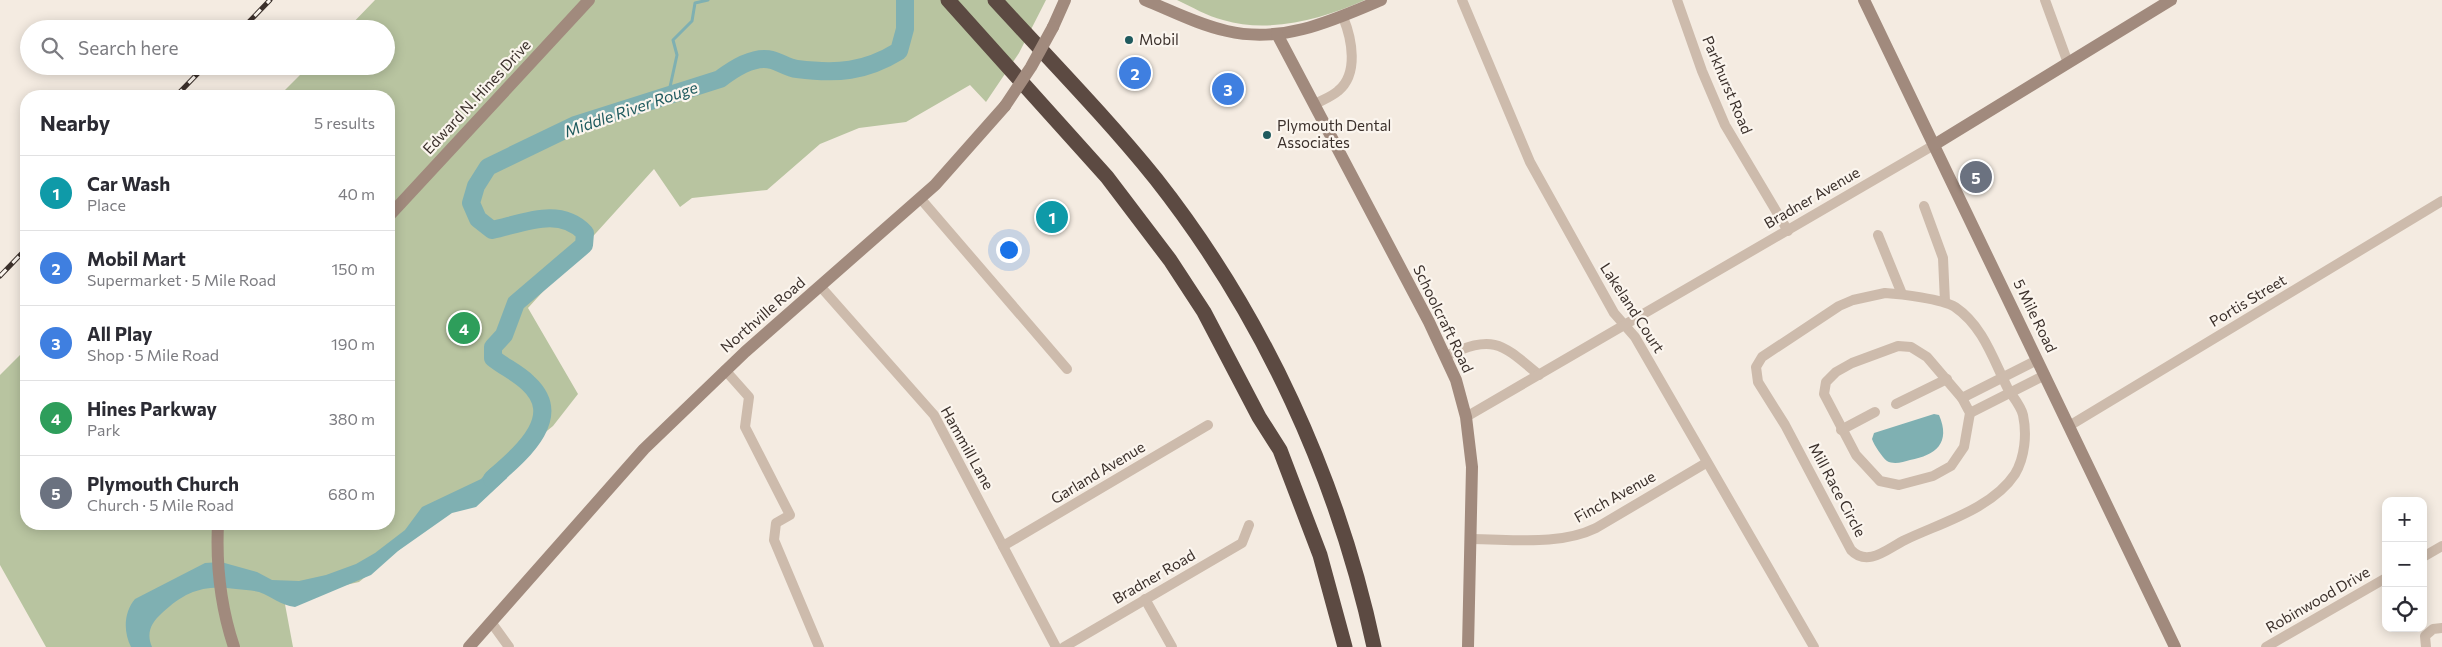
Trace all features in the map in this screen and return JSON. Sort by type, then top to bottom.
[{"type":"highway","points":[[948,0],[1107,177],[1170,260],[1204,312],[1259,417],[1280,450],[1320,555],[1345,647]]},
{"type":"highway","points":[[995,0],[1109,124],[1157,181],[1234,294],[1281,376],[1317,458],[1339,516],[1374,647]]},
{"type":"street","name":"Edward N. Hines Drive","points":[[395,210],[589,0]]},
{"type":"street","name":"Northville Road","points":[[469,647],[644,449],[725,370],[920,198],[970,146],[1004,106],[1031,67],[1053,27],[1065,0]]},
{"type":"street","points":[[1145,0],[1227,31],[1259,35],[1311,28],[1343,17],[1381,0]]},
{"type":"street","name":"Lakeland Court","points":[[1462,0],[1530,162],[1580,254],[1614,313],[1635,337],[1706,463],[1814,647]]},
{"type":"street","name":"Parkhurst Road","points":[[1677,0],[1702,71],[1725,124],[1788,230]]},
{"type":"street","name":"5 Mile Road","points":[[1864,0],[2175,647]]},
{"type":"street","points":[[2045,0],[2068,63]]},
{"type":"street","name":"Bradner Avenue","points":[[1466,417],[1934,145],[2170,0]]},
{"type":"street","points":[[1314,105],[1337,92],[1347,80],[1351,71],[1350,43],[1343,17]]},
{"type":"street","name":"Schoolcraft Road","points":[[1277,34],[1446,356],[1466,417],[1472,466],[1472,539],[1468,647]]},
{"type":"street","points":[[920,198],[1067,369]]},
{"type":"street","name":"Portis Street","points":[[2069,426],[2442,201]]},
{"type":"street","points":[[1924,206],[1943,258],[1945,302]]},
{"type":"street","points":[[1878,235],[1902,294]]},
{"type":"street","name":"Hammill Lane","points":[[820,286],[934,415],[1056,647]]},
{"type":"street","name":"Mill Race Circle","points":[[1902,294],[1945,302],[1962,313],[1979,330],[2022,412],[2024,439],[2020,463],[2006,485],[1994,496],[1960,516],[1906,540],[1876,556],[1865,558],[1854,553],[1817,488],[1785,425],[1758,382],[1756,367],[1762,357],[1840,306],[1870,295],[1902,294]]},
{"type":"street","points":[[1446,356],[1473,345],[1493,343],[1504,347],[1539,375]]},
{"type":"street","points":[[1906,346],[1921,352],[1947,379],[1962,398],[1970,413],[1966,440],[1955,461],[1933,476],[1899,485],[1880,481],[1856,455],[1826,401],[1824,389],[1829,378],[1844,367],[1890,348],[1906,346]]},
{"type":"street","points":[[1962,398],[2002,376],[2037,360]]},
{"type":"street","points":[[725,370],[749,397],[745,427],[790,515],[776,523],[773,529],[774,540],[820,647]]},
{"type":"street","points":[[1970,413],[2045,375]]},
{"type":"street","points":[[1896,404],[1947,379]]},
{"type":"street","points":[[1841,430],[1875,412]]},
{"type":"street","name":"Garland Avenue","points":[[1003,546],[1208,425]]},
{"type":"street","name":"Finch Avenue","points":[[1472,539],[1558,539],[1579,535],[1596,528],[1706,463]]},
{"type":"street","name":"Bradner Road","points":[[1064,647],[1242,543],[1250,525]]},
{"type":"street","points":[[218,530],[218,559],[222,596],[234,647]]},
{"type":"street","points":[[2427,554],[2442,546]]},
{"type":"street","name":"Robinwood Drive","points":[[2266,647],[2382,580]]},
{"type":"street","points":[[1145,599],[1172,647]]},
{"type":"street","points":[[491,622],[509,647]]},
{"type":"street","points":[[2426,647],[2425,636],[2433,629],[2442,628]]},
{"type":"green space","points":[[375,0],[1046,0],[1019,53],[986,102],[970,85],[906,122],[859,128],[820,144],[767,190],[692,198],[680,207],[654,169],[528,308],[578,394],[553,426],[359,582],[284,599],[293,647],[46,647],[0,565],[0,375],[20,355],[20,530],[395,530],[395,90],[285,90],[300,75],[395,75],[395,20],[356,20]]},
{"type":"green space","points":[[1177,0],[1365,0],[1314,18],[1277,25],[1259,25],[1241,24],[1217,18]]},
{"type":"water","points":[[1934,414],[1939,415],[1943,433],[1942,440],[1934,451],[1927,455],[1896,463],[1890,462],[1883,457],[1873,442],[1874,433]]},
{"type":"water","points":[[509,463],[507,478],[476,507],[452,513],[398,551],[371,575],[295,607],[285,605],[254,591],[214,588],[196,591],[171,605],[155,621],[149,637],[152,647],[131,647],[128,641],[127,616],[135,599],[205,563],[221,562],[257,572],[272,580],[299,581],[326,575],[356,564],[375,553],[405,530],[422,507],[481,479],[491,468]]},
{"type":"waterway","points":[[668,96],[677,55],[673,40],[692,21],[695,3],[708,0]]},
{"type":"waterway","name":"Middle River Rouge","points":[[492,479],[514,459],[534,435],[540,422],[542,409],[538,396],[528,383],[493,358],[493,347],[504,335],[516,303],[584,245],[585,233],[575,225],[553,218],[529,221],[492,230],[478,219],[471,203],[476,186],[488,167],[575,125],[720,79],[737,67],[758,59],[775,61],[794,68],[811,71],[850,70],[874,63],[899,51],[905,29],[905,0]]},
{"type":"railway","points":[[251,20],[270,0]]},
{"type":"railway","points":[[182,90],[196,75]]},
{"type":"railway","points":[[0,276],[20,255]]},
{"type":"place","name":"Mobil","points":[[1129,40]]},
{"type":"place","name":"Mobil Mart","points":[[1135,73]]},
{"type":"place","name":"All Play","points":[[1228,89]]},
{"type":"place","name":"Plymouth Dental Associates","points":[[1267,135]]},
{"type":"place","name":"Plymouth Church","points":[[1976,177]]},
{"type":"place","name":"Car Wash","points":[[1052,217]]},
{"type":"place","name":"Hines Parkway","points":[[464,328]]}]
